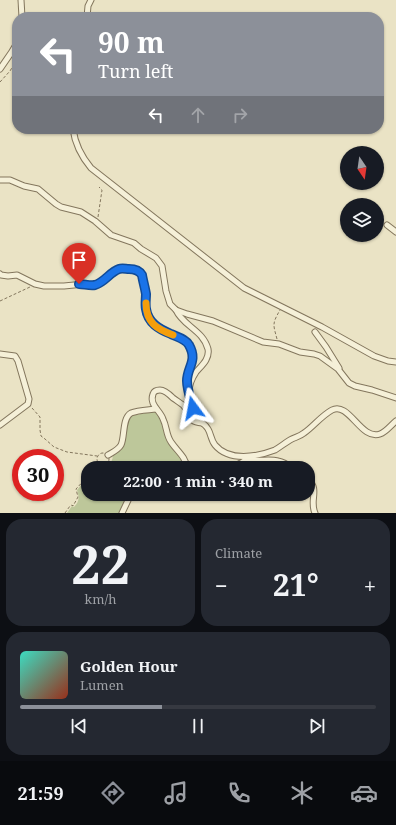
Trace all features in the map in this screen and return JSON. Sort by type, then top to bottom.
[{"type":"street","points":[[21,0],[22,12]]},
{"type":"street","points":[[87,12],[91,0]]},
{"type":"street","points":[[0,68],[12,51]]},
{"type":"street","points":[[74,134],[76,144],[81,154],[95,171],[244,288],[322,327],[374,356],[396,362]]},
{"type":"street","points":[[0,180],[10,180],[24,186],[38,189],[61,207],[80,212],[97,223],[111,235],[134,243],[156,258],[164,272],[170,304],[182,319],[197,331],[205,341],[208,352],[205,361],[193,377],[189,393]]},
{"type":"street","points":[[386,225],[396,232]]},
{"type":"street","points":[[0,274],[8,276],[17,275],[36,285],[94,285],[106,279],[118,269],[138,270],[142,275],[146,294],[147,314],[154,326],[186,341],[189,344],[192,362],[187,381],[189,393],[195,414],[206,426],[215,445],[230,455],[254,460],[278,461]]},
{"type":"street","points":[[176,310],[213,321],[263,342],[278,343],[300,352],[320,356],[338,370],[349,383],[396,398]]},
{"type":"street","points":[[315,332],[344,378]]},
{"type":"street","points":[[0,354],[15,356],[18,361],[29,399],[28,404],[0,425]]},
{"type":"street","points":[[186,461],[170,441],[163,417],[153,405],[153,394],[155,391],[164,391],[183,405],[193,421],[202,423]]},
{"type":"street","points":[[243,461],[246,458],[276,449],[303,434],[327,414],[337,408],[348,414],[363,429],[375,435],[384,432],[396,421]]},
{"type":"street","points":[[108,455],[117,450],[120,446],[123,438],[125,422],[130,414],[156,409]]},
{"type":"street","points":[[122,513],[128,501]]},
{"type":"street","points":[[313,501],[314,510],[316,513]]},
{"type":"path","points":[[0,82],[12,68]]},
{"type":"path","points":[[97,223],[102,190],[99,187]]},
{"type":"path","points":[[0,301],[36,285]]},
{"type":"path","points":[[278,343],[273,325],[281,307]]},
{"type":"path","points":[[28,404],[40,417],[41,436],[54,447],[67,452],[97,456],[103,452],[108,455],[110,459],[109,461]]},
{"type":"path","points":[[97,456],[98,461]]},
{"type":"path","points":[[65,513],[70,506],[75,505],[78,497],[76,489],[81,484]]},
{"type":"green space","points":[[155,411],[161,422],[169,445],[182,461],[112,461],[113,454],[118,452],[129,418],[131,416]]},
{"type":"green space","points":[[81,485],[81,501],[126,501],[120,513],[67,513],[78,501],[79,497],[77,490]]},
{"type":"slow traffic","points":[[146,303],[147,314],[154,326],[173,335]]},
{"type":"route","points":[[79,284],[94,285],[106,279],[118,269],[133,269],[138,270],[141,273],[146,294],[147,314],[152,323],[154,326],[165,332],[186,341],[191,349],[192,362],[187,381],[193,408]]}]
